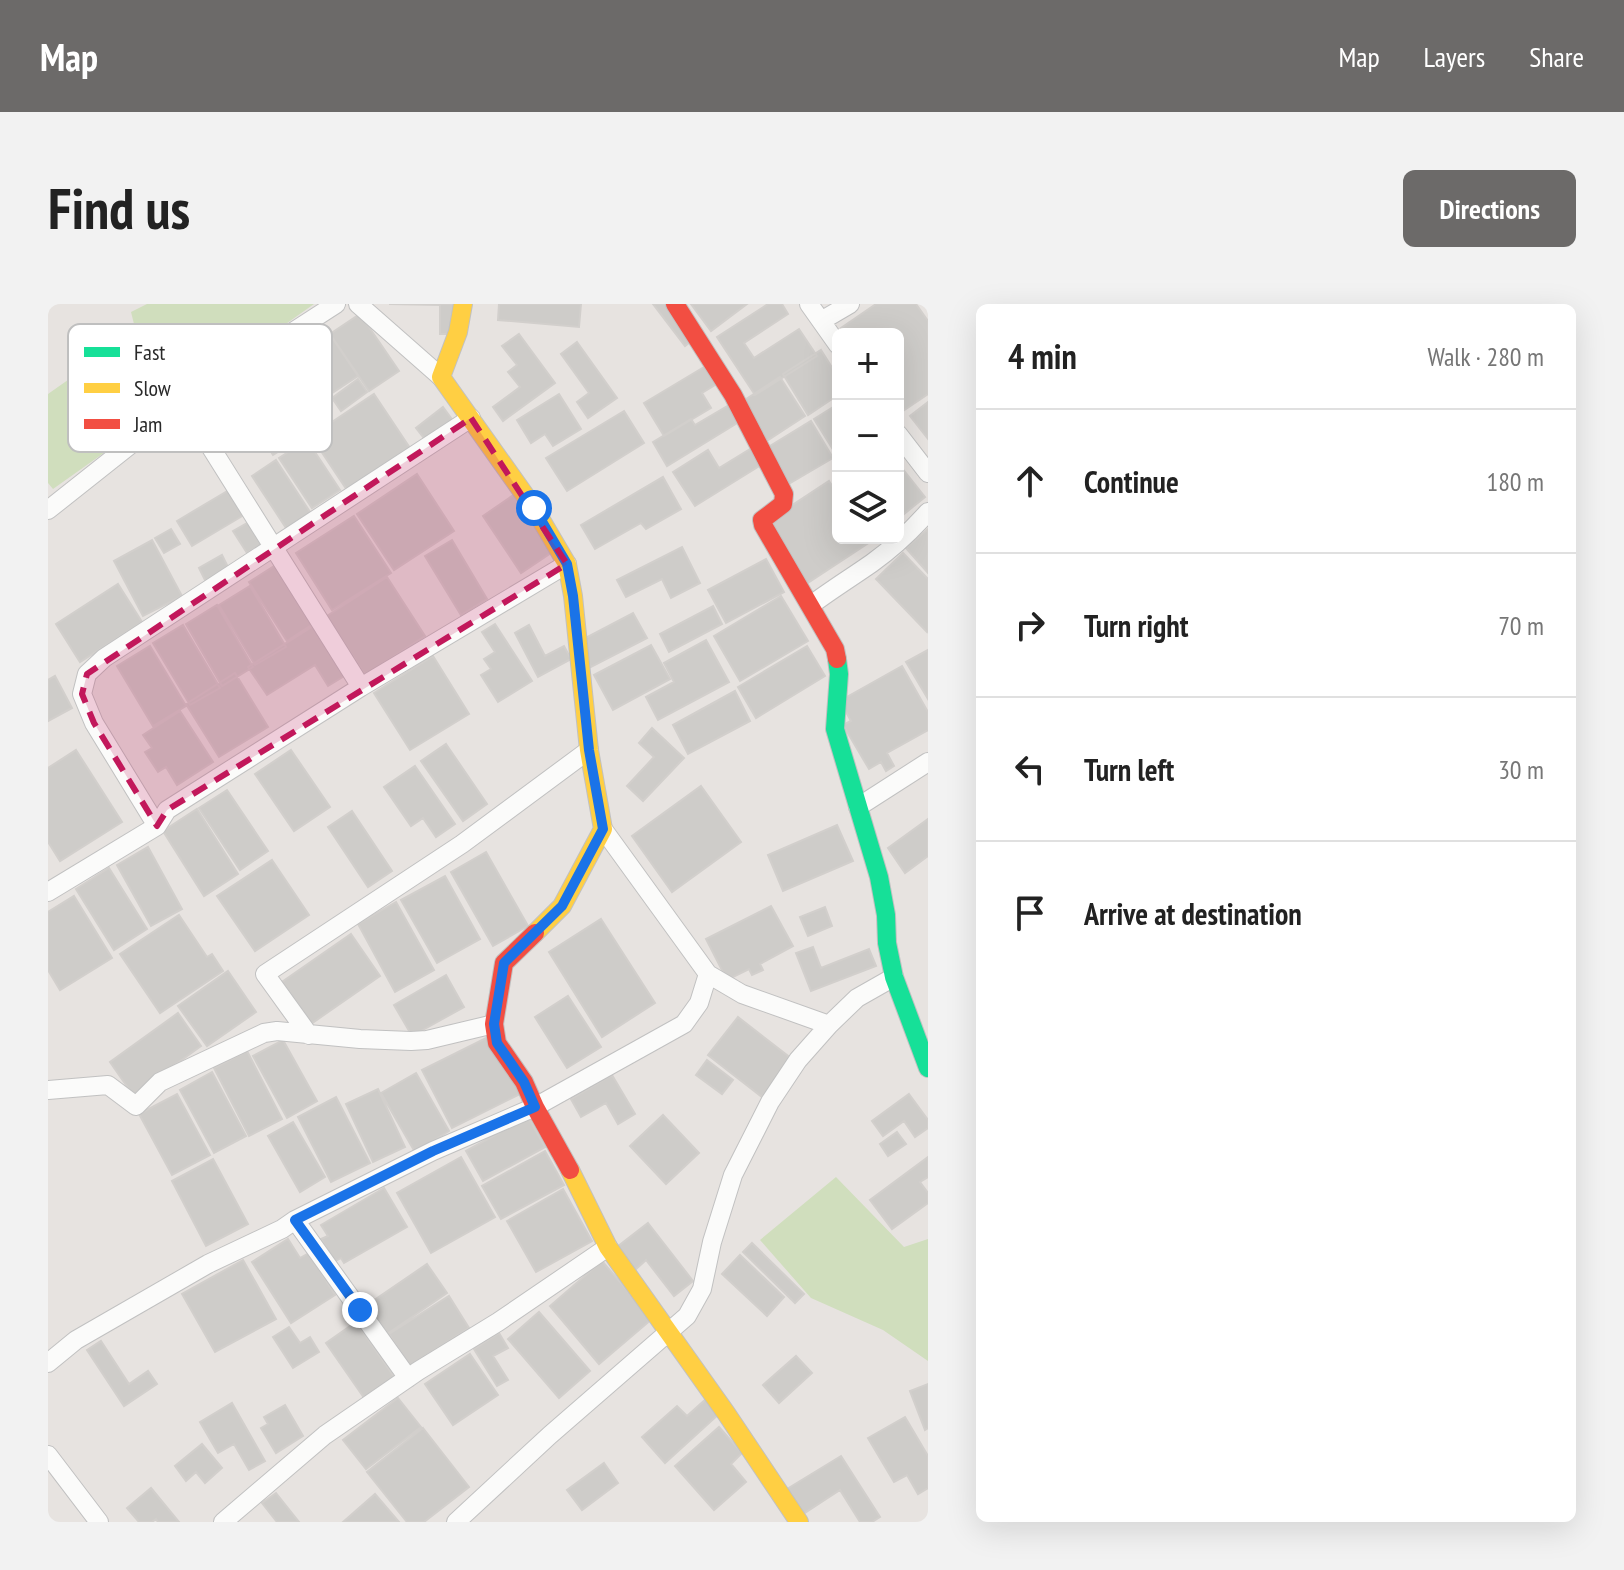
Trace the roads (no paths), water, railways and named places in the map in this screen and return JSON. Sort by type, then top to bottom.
[{"type":"street","points":[[305,324],[336,304]]},
{"type":"street","points":[[358,304],[441,377],[534,508],[567,564],[589,750],[603,829],[708,974],[742,994],[829,1025]]},
{"type":"street","points":[[441,377],[458,332],[463,304]]},
{"type":"street","points":[[675,304],[733,395],[784,494],[783,504],[766,515],[763,525],[835,649],[839,674],[835,729],[879,877],[894,977],[928,1068]]},
{"type":"street","points":[[809,304],[832,337]]},
{"type":"street","points":[[821,321],[850,304]]},
{"type":"street","points":[[157,826],[94,723],[82,694],[87,674],[104,658],[471,418]]},
{"type":"street","points":[[904,442],[928,473]]},
{"type":"street","points":[[48,510],[121,452]]},
{"type":"street","points":[[214,452],[361,687]]},
{"type":"street","points":[[811,605],[874,562],[928,512]]},
{"type":"street","points":[[48,892],[157,826],[167,810],[361,687],[567,564]]},
{"type":"street","points":[[309,1035],[265,974],[462,844],[589,750]]},
{"type":"street","points":[[858,807],[928,762]]},
{"type":"street","points":[[603,829],[562,906],[504,963],[494,1024],[497,1043],[524,1082],[608,1247],[799,1522]]},
{"type":"street","points":[[48,1363],[76,1340],[208,1264],[433,1151],[535,1107],[684,1024],[699,1003],[708,974]]},
{"type":"street","points":[[456,1522],[687,1316],[702,1289],[712,1242],[733,1175],[770,1102],[798,1060],[829,1025],[857,998],[894,977]]},
{"type":"street","points":[[48,1090],[108,1085],[136,1106],[160,1082],[264,1033],[277,1031],[411,1041],[494,1024]]},
{"type":"street","points":[[295,1220],[408,1378]]},
{"type":"street","points":[[223,1522],[325,1435],[608,1247]]},
{"type":"street","points":[[48,1455],[99,1522]]}]
